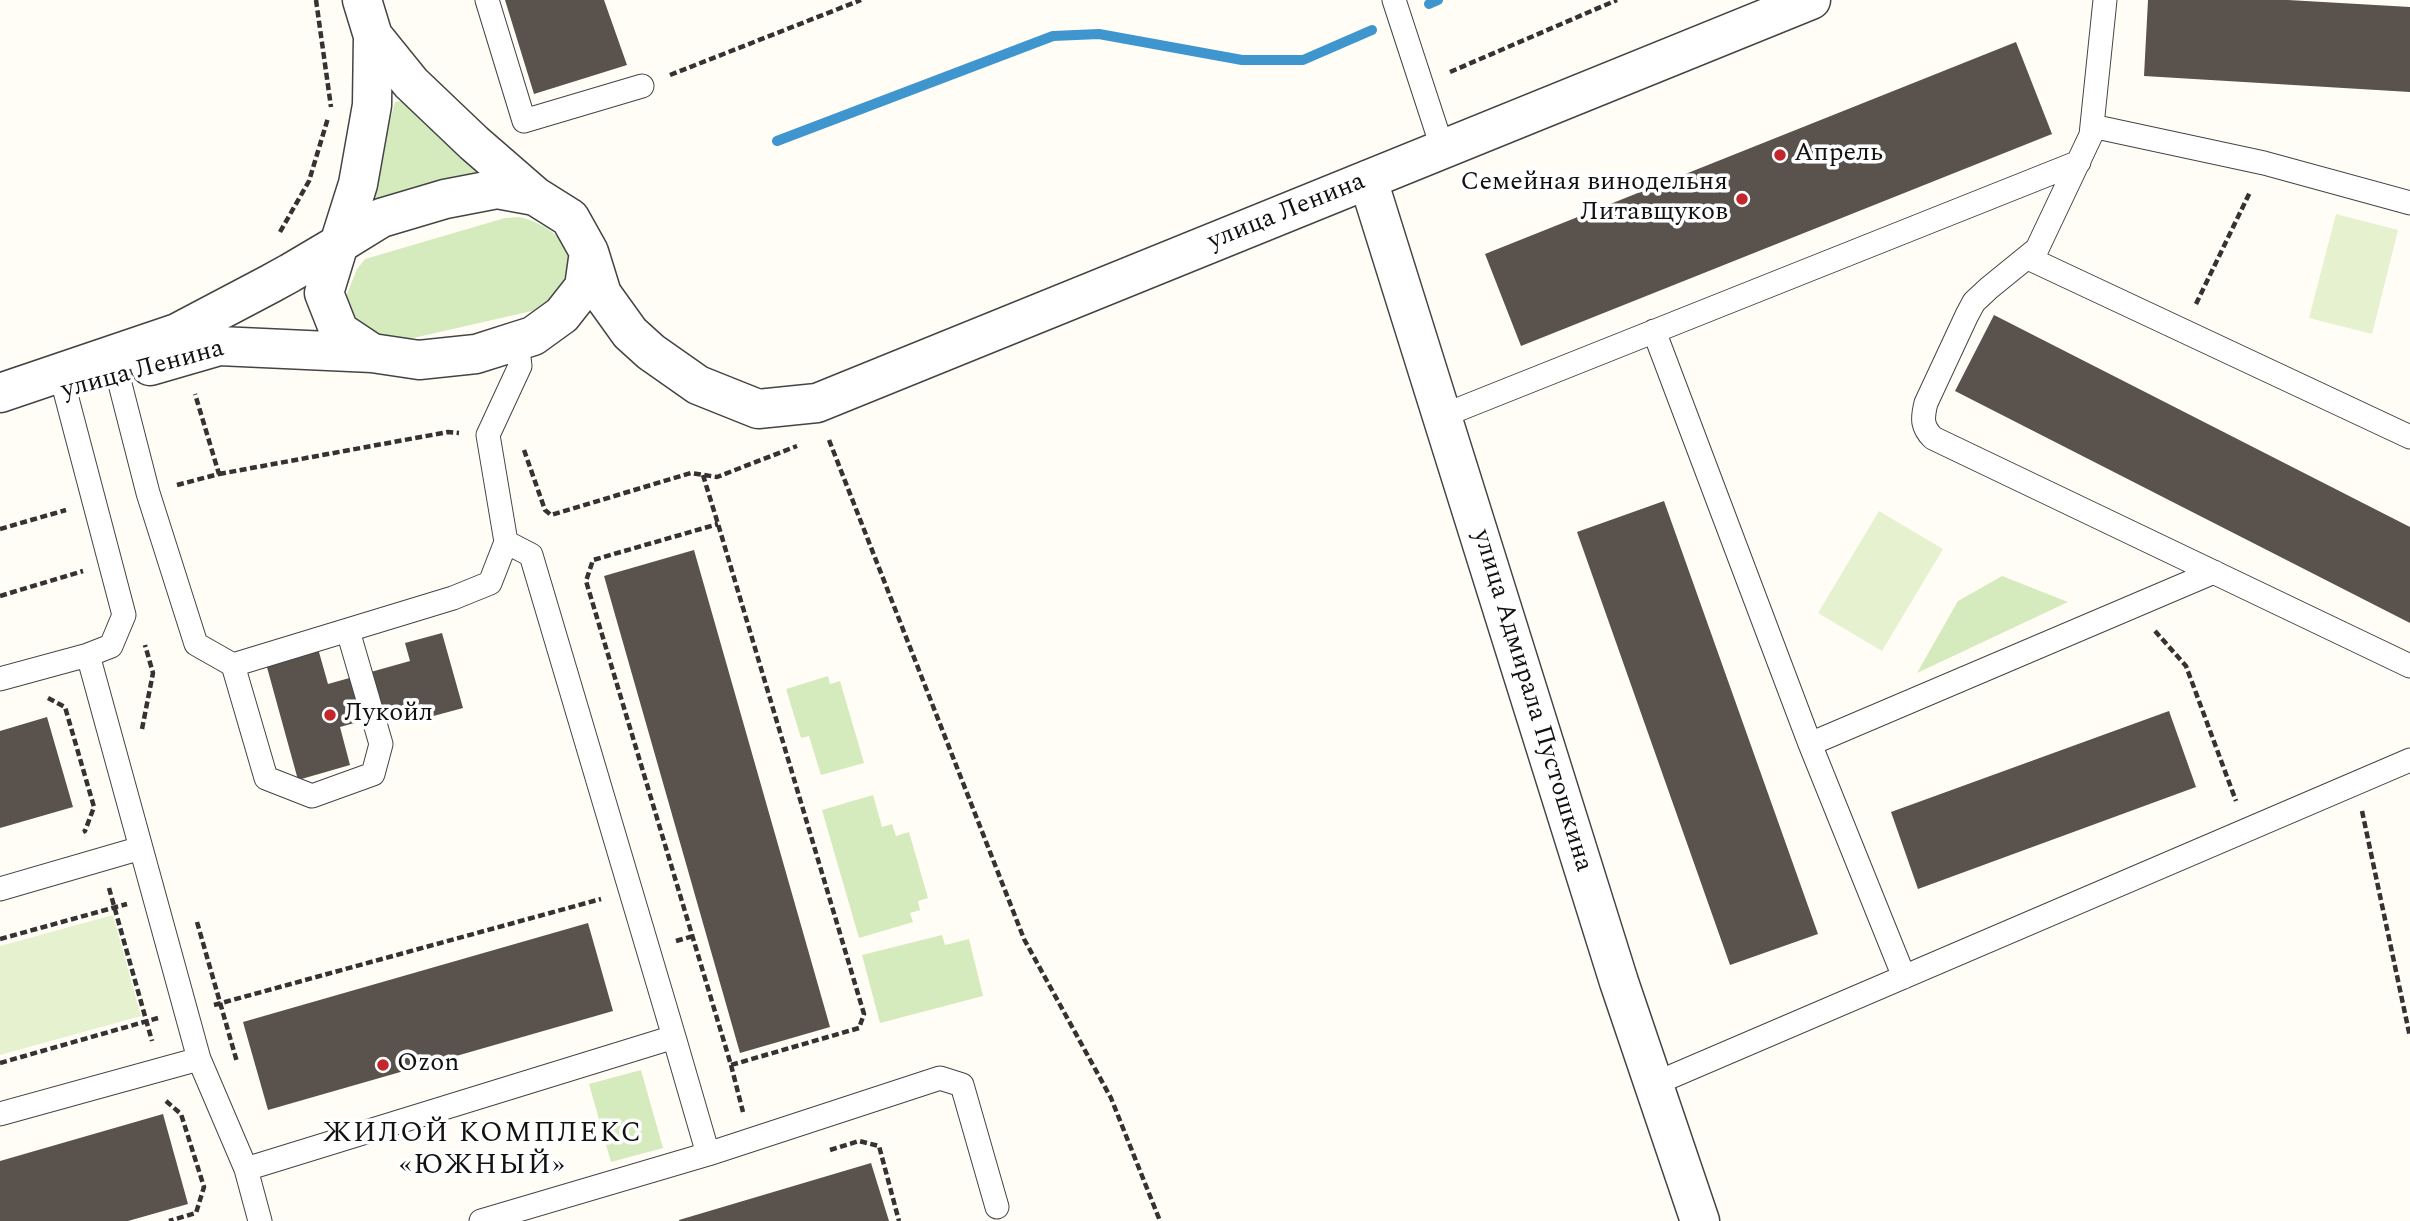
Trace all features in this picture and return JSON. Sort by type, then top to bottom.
[{"type":"street","points":[[362,0],[373,36],[372,105],[358,184],[324,293],[339,331],[373,353],[419,359],[475,354],[525,339],[585,328],[630,332]]},
{"type":"street","name":"улица Ленина","points":[[630,332],[651,352],[698,385],[758,409],[817,403],[1811,0]]},
{"type":"street","points":[[373,36],[411,83],[474,143],[536,196],[570,218],[589,252],[602,294],[630,332]]},
{"type":"street","name":"улица Адмирала Пустошкина","points":[[1368,180],[1615,969],[1700,1221]]},
{"type":"street","points":[[339,244],[381,218],[445,200],[497,190],[536,196]]},
{"type":"street","name":"улица Ленина","points":[[0,393],[177,333],[236,304],[339,244]]},
{"type":"street","points":[[525,339],[562,315],[584,287],[589,252]]},
{"type":"street","name":"улица Ленина","points":[[0,411],[219,346],[373,353]]},
{"type":"lane","points":[[487,0],[524,121],[642,86]]},
{"type":"lane","points":[[1395,0],[1443,150]]},
{"type":"lane","points":[[2105,0],[2091,135],[2038,249],[1974,302],[1926,403],[1922,419],[1925,430],[1933,438],[2410,666]]},
{"type":"lane","points":[[2092,126],[2264,163],[2410,203]]},
{"type":"lane","points":[[1442,416],[2079,162]]},
{"type":"lane","points":[[2028,258],[2410,437]]},
{"type":"lane","points":[[1654,331],[1810,744],[1905,976]]},
{"type":"lane","points":[[233,665],[453,598],[490,583],[506,542],[488,435],[520,366],[525,339]]},
{"type":"lane","points":[[118,376],[148,493],[196,643],[233,665],[266,778],[312,796],[373,774],[381,744],[348,631]]},
{"type":"lane","points":[[0,679],[89,655],[111,646],[124,615],[65,391]]},
{"type":"lane","points":[[506,542],[531,555],[708,1154]]},
{"type":"lane","points":[[1810,744],[2214,572]]},
{"type":"lane","points":[[89,655],[199,1059],[246,1169],[260,1221]]},
{"type":"lane","points":[[1654,1084],[2410,760]]},
{"type":"lane","points":[[0,889],[141,848]]},
{"type":"lane","points":[[246,1169],[674,1037]]},
{"type":"lane","points":[[0,1114],[199,1059]]},
{"type":"lane","points":[[481,1221],[708,1154],[940,1078],[962,1085],[997,1207]]},
{"type":"path","points":[[642,86],[861,0]]},
{"type":"path","points":[[1422,84],[1617,0]]},
{"type":"path","points":[[2183,331],[2264,163]]},
{"type":"path","points":[[827,434],[1024,939],[1111,1098],[1160,1221]]},
{"type":"path","points":[[703,475],[718,524],[864,1014],[859,1028],[731,1065],[586,581],[593,560],[718,524]]},
{"type":"path","points":[[0,596],[93,568]]},
{"type":"path","points":[[2134,607],[2186,666],[2246,830]]},
{"type":"path","points":[[111,646],[143,638],[153,673],[142,731]]},
{"type":"path","points":[[35,701],[47,697],[65,706],[94,807],[85,831]]},
{"type":"path","points":[[2356,783],[2410,1037]]},
{"type":"path","points":[[73,834],[85,831]]},
{"type":"path","points":[[85,831],[101,859],[160,1070],[164,1100],[181,1114],[204,1187],[196,1213],[169,1221]]},
{"type":"path","points":[[0,939],[154,896]]},
{"type":"path","points":[[0,1063],[186,1010],[220,1004],[601,900],[608,902]]},
{"type":"path","points":[[194,913],[239,1069]]},
{"type":"path","points":[[859,1141],[879,1146],[899,1221]]},
{"type":"green space","points":[[408,100],[494,177],[367,205],[395,102]]},
{"type":"green space","points":[[2336,214],[2398,230],[2372,334],[2309,318]]},
{"type":"green space","points":[[519,217],[539,224],[557,236],[568,254],[568,277],[545,308],[400,341],[378,339],[355,327],[345,299],[357,269],[365,259],[505,218]]},
{"type":"green space","points":[[1879,511],[1943,549],[1882,651],[1818,613]]},
{"type":"green space","points":[[2002,576],[2068,602],[1917,673],[1958,601]]},
{"type":"green space","points":[[828,676],[830,684],[840,681],[864,763],[821,775],[809,736],[801,738],[786,689]]},
{"type":"green space","points":[[873,795],[882,827],[892,824],[896,836],[909,832],[928,898],[918,901],[920,910],[910,913],[913,922],[859,938],[822,810]]},
{"type":"green space","points":[[113,915],[141,1016],[0,1055],[0,946]]},
{"type":"green space","points":[[942,935],[945,945],[969,939],[983,996],[880,1023],[862,955]]},
{"type":"green space","points":[[641,1070],[663,1148],[611,1162],[589,1084]]},
{"type":"building","points":[[505,0],[604,0],[627,65],[534,94]]},
{"type":"building","points":[[2148,0],[2288,0],[2410,7],[2410,92],[2144,76]]},
{"type":"building","points":[[2016,42],[2052,134],[1521,346],[1485,254]]},
{"type":"building","points":[[1994,315],[2410,527],[2410,623],[1955,391]]},
{"type":"building","points":[[1664,501],[1818,934],[1730,965],[1577,532]]},
{"type":"building","points":[[694,550],[830,1027],[740,1053],[604,576]]},
{"type":"building","name":"Лукойл","points":[[442,633],[463,708],[426,718],[422,704],[340,727],[350,765],[298,780],[265,660],[317,645],[328,684],[410,661],[405,643]]},
{"type":"building","points":[[2169,711],[2196,787],[1918,889],[1891,812]]},
{"type":"building","points":[[47,717],[73,807],[0,828],[0,731]]},
{"type":"building","points":[[588,923],[613,1011],[268,1110],[243,1022]]},
{"type":"building","points":[[163,1114],[188,1204],[128,1221],[0,1221],[0,1161]]},
{"type":"building","points":[[871,1163],[889,1221],[679,1221],[679,1220]]},
{"type":"waterway","points":[[1429,4],[1438,0]]},
{"type":"waterway","points":[[777,141],[1053,36],[1099,34],[1242,60],[1303,60],[1372,30]]},
{"type":"place","name":"Апрель","points":[[1780,155]]},
{"type":"place","name":"Семейная винодельня Литавщуков","points":[[1742,199]]},
{"type":"place","name":"Лукойл","points":[[330,715]]},
{"type":"place","name":"Ozon","points":[[383,1065]]},
{"type":"district","name":"ЖИЛОЙ КОМПЛЕКС «ЮЖНЫЙ»","points":[[483,1152]]}]
